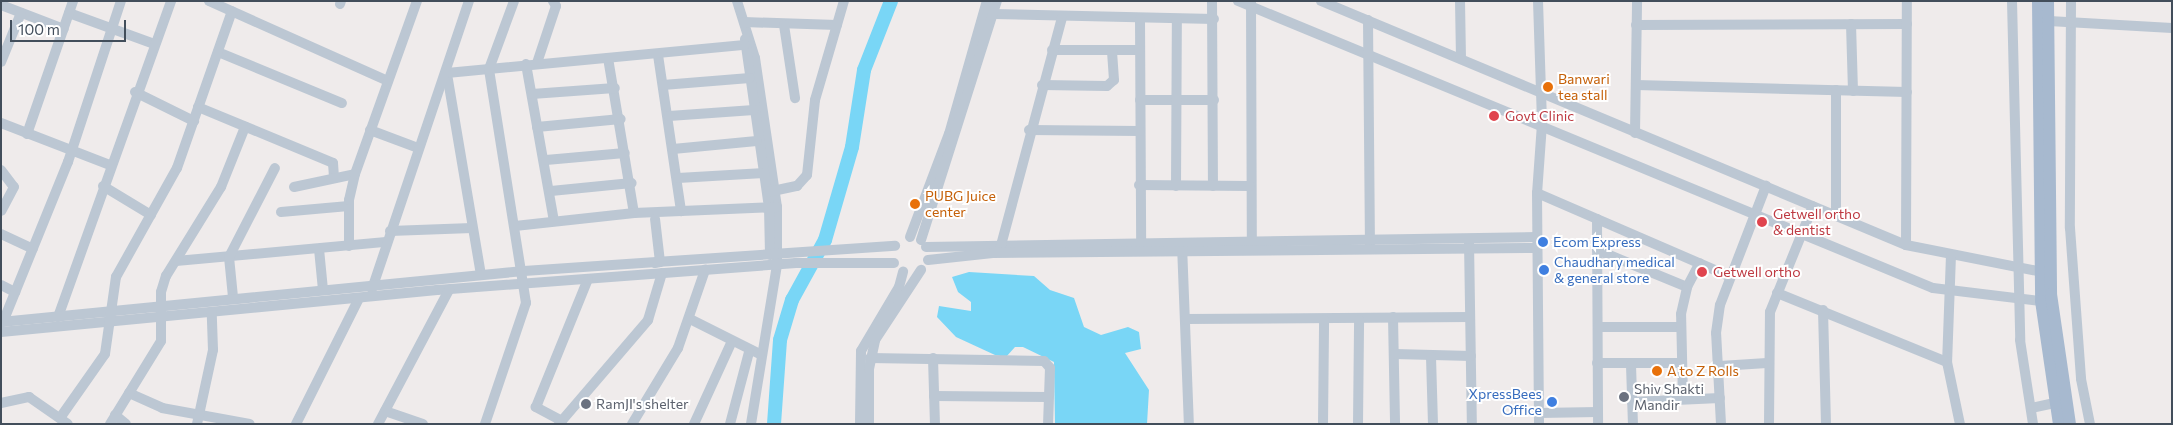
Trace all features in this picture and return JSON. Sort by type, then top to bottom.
[{"type":"main road","points":[[2038,1],[2046,273],[2070,424]]},
{"type":"main road","points":[[2048,1],[2046,273],[2041,302],[2054,403],[2059,424]]},
{"type":"street","points":[[27,134],[73,1]]},
{"type":"street","points":[[2,326],[70,153],[121,1]]},
{"type":"street","points":[[58,316],[135,92],[170,1]]},
{"type":"street","points":[[209,1],[388,81]]},
{"type":"street","points":[[349,246],[348,206],[355,174],[417,1]]},
{"type":"street","points":[[296,424],[373,285],[418,148],[447,73],[468,1]]},
{"type":"street","points":[[485,424],[526,303],[524,271],[489,68],[514,1]]},
{"type":"street","points":[[553,1],[556,6],[532,63],[532,94],[537,127],[546,160],[554,221]]},
{"type":"street","points":[[737,1],[746,27],[773,207],[774,269],[751,424]]},
{"type":"street","points":[[771,191],[797,186],[807,175],[815,100],[844,1]]},
{"type":"street","points":[[2,326],[58,316],[159,317],[365,297],[588,279],[705,270],[774,269],[796,258],[864,248],[895,246],[910,237],[948,134],[986,1]]},
{"type":"street","points":[[928,260],[924,244],[998,1]]},
{"type":"street","points":[[1212,1],[1214,19],[1213,186]]},
{"type":"street","points":[[1238,1],[1251,4],[1950,292],[2019,298],[2041,302]]},
{"type":"street","points":[[1320,1],[1906,245],[2019,271],[2046,273]]},
{"type":"street","points":[[1460,1],[1461,59]]},
{"type":"street","points":[[1538,1],[1542,92],[1542,124],[1537,193],[1539,418],[1598,412]]},
{"type":"street","points":[[1635,133],[1637,1]]},
{"type":"street","points":[[1906,245],[1907,1]]},
{"type":"street","points":[[2012,1],[2019,298],[2034,424]]},
{"type":"street","points":[[2071,1],[2070,228],[2080,379],[2090,424]]},
{"type":"street","points":[[1251,4],[1250,186],[1252,241]]},
{"type":"street","points":[[1,5],[64,29]]},
{"type":"street","points":[[1,403],[29,397],[64,421],[105,354],[116,277],[177,168],[232,11]]},
{"type":"street","points":[[1,61],[21,13]]},
{"type":"street","points":[[69,13],[154,44]]},
{"type":"street","points":[[994,14],[1062,18],[1214,19]]},
{"type":"street","points":[[1000,248],[1029,130],[1062,18]]},
{"type":"street","points":[[1140,19],[1139,185],[1141,242]]},
{"type":"street","points":[[1176,186],[1177,19]]},
{"type":"street","points":[[1368,20],[1372,55],[1370,243]]},
{"type":"street","points":[[2048,22],[2172,28]]},
{"type":"street","points":[[1851,24],[1853,91]]},
{"type":"street","points":[[1636,25],[1908,24]]},
{"type":"street","points":[[784,25],[795,98]]},
{"type":"street","points":[[746,27],[837,25]]},
{"type":"street","points":[[746,27],[745,45],[758,140],[771,191]]},
{"type":"street","points":[[447,73],[532,63],[658,55],[745,45]]},
{"type":"street","points":[[1052,50],[1140,50]]},
{"type":"street","points":[[1042,85],[1107,86],[1114,80],[1112,51]]},
{"type":"street","points":[[218,52],[342,103]]},
{"type":"street","points":[[658,55],[669,116],[682,211]]},
{"type":"street","points":[[608,58],[632,183],[634,213]]},
{"type":"street","points":[[447,73],[481,275]]},
{"type":"street","points":[[663,85],[750,78]]},
{"type":"street","points":[[1636,85],[1907,92]]},
{"type":"street","points":[[532,94],[615,88]]},
{"type":"street","points":[[1836,90],[1836,216]]},
{"type":"street","points":[[135,92],[194,121]]},
{"type":"street","points":[[1140,100],[1214,100]]},
{"type":"street","points":[[198,107],[333,163],[334,177]]},
{"type":"street","points":[[669,116],[754,110]]},
{"type":"street","points":[[537,127],[621,119]]},
{"type":"street","points":[[1,122],[70,153],[110,165]]},
{"type":"street","points":[[126,424],[112,420],[161,341],[164,331],[159,317],[166,276],[221,187],[245,126]]},
{"type":"street","points":[[370,130],[418,148]]},
{"type":"street","points":[[1029,130],[1140,131]]},
{"type":"street","points":[[673,148],[758,140]]},
{"type":"street","points":[[546,160],[625,153]]},
{"type":"street","points":[[233,297],[229,257],[275,168]]},
{"type":"street","points":[[1,170],[14,187],[1,211]]},
{"type":"street","points":[[678,178],[765,173]]},
{"type":"street","points":[[294,187],[355,174]]},
{"type":"street","points":[[550,191],[632,183]]},
{"type":"street","points":[[1139,185],[1250,186]]},
{"type":"street","points":[[103,186],[151,215]]},
{"type":"street","points":[[1720,424],[1720,366],[1716,334],[1731,277],[1758,213],[1766,186]]},
{"type":"street","points":[[1537,193],[1731,277]]},
{"type":"street","points":[[281,212],[348,206]]},
{"type":"street","points":[[1769,424],[1766,334],[1777,292],[1803,233],[1812,206]]},
{"type":"street","points":[[515,226],[634,213],[773,207]]},
{"type":"street","points":[[1597,218],[1598,424]]},
{"type":"street","points":[[655,219],[660,262],[655,263]]},
{"type":"street","points":[[390,231],[472,228]]},
{"type":"street","points":[[1,234],[33,249]]},
{"type":"street","points":[[910,237],[924,244],[1000,248],[1370,243],[1469,243],[1537,248]]},
{"type":"street","points":[[1469,243],[1537,237]]},
{"type":"street","points":[[869,424],[870,358],[882,326],[928,260],[1000,248],[1141,242],[1182,246],[1252,241],[1370,243]]},
{"type":"street","points":[[176,261],[386,242]]},
{"type":"street","points":[[1469,243],[1472,424]]},
{"type":"street","points":[[894,263],[895,246]]},
{"type":"street","points":[[1182,246],[1189,424]]},
{"type":"street","points":[[319,249],[323,290]]},
{"type":"street","points":[[1597,250],[1687,287]]},
{"type":"street","points":[[2,326],[109,316],[160,306],[233,297],[524,271],[774,254],[796,258],[894,263],[904,272],[921,270]]},
{"type":"street","points":[[1951,255],[1947,362],[1960,424]]},
{"type":"street","points":[[1683,399],[1680,327],[1687,287],[1700,263]]},
{"type":"street","points":[[632,424],[657,390],[690,319],[705,270]]},
{"type":"street","points":[[860,424],[861,351],[904,272]]},
{"type":"street","points":[[588,279],[536,407],[560,422],[648,320],[662,274]]},
{"type":"street","points":[[1,285],[15,292]]},
{"type":"street","points":[[378,424],[449,290]]},
{"type":"street","points":[[1777,292],[1947,362]]},
{"type":"street","points":[[1823,310],[1826,424]]},
{"type":"street","points":[[197,424],[213,350],[212,312]]},
{"type":"street","points":[[1186,319],[1359,320],[1393,317],[1470,317]]},
{"type":"street","points":[[1393,317],[1395,424]]},
{"type":"street","points":[[690,319],[731,344],[749,352],[760,354]]},
{"type":"street","points":[[1323,424],[1324,320]]},
{"type":"street","points":[[1358,424],[1359,320]]},
{"type":"street","points":[[1598,328],[1680,327]]},
{"type":"street","points":[[694,424],[731,344]]},
{"type":"street","points":[[730,424],[749,352]]},
{"type":"street","points":[[1395,354],[1432,357],[1471,356]]},
{"type":"street","points":[[1432,357],[1432,424]]},
{"type":"street","points":[[870,358],[1044,361],[1050,368],[1048,424]]},
{"type":"street","points":[[933,358],[934,424]]},
{"type":"street","points":[[1597,363],[1631,365],[1680,363]]},
{"type":"street","points":[[1720,366],[1767,363]]},
{"type":"street","points":[[1631,365],[1633,424]]},
{"type":"street","points":[[129,393],[162,408],[200,412],[250,424]]},
{"type":"street","points":[[934,396],[1048,397]]},
{"type":"street","points":[[1632,402],[1720,398]]},
{"type":"street","points":[[2031,408],[2054,403]]},
{"type":"street","points":[[385,410],[423,424]]},
{"type":"water","points":[[969,272],[1034,276],[1050,290],[1074,298],[1084,327],[1101,335],[1128,327],[1139,332],[1141,349],[1125,353],[1149,390],[1147,424],[1055,424],[1054,362],[1023,347],[1015,347],[1006,357],[995,355],[956,337],[937,317],[939,306],[971,311],[971,302],[958,292],[952,277]]},
{"type":"waterway","points":[[774,424],[780,340],[792,300],[825,240],[852,147],[864,70],[891,1]]},
{"type":"place","name":"Banwari tea stall","points":[[1548,87]]},
{"type":"place","name":"Govt Clinic","points":[[1494,116]]},
{"type":"place","name":"PUBG Juice center","points":[[915,204]]},
{"type":"place","name":"Getwell ortho & dentist","points":[[1762,222]]},
{"type":"place","name":"Ecom Express","points":[[1543,242]]},
{"type":"place","name":"Chaudhary medical & general store","points":[[1544,270]]},
{"type":"place","name":"Getwell ortho","points":[[1702,272]]},
{"type":"place","name":"A to Z Rolls","points":[[1657,371]]},
{"type":"place","name":"Shiv Shakti Mandir","points":[[1624,397]]},
{"type":"place","name":"XpressBees Office","points":[[1552,402]]},
{"type":"place","name":"RamJI's shelter","points":[[586,404]]}]
